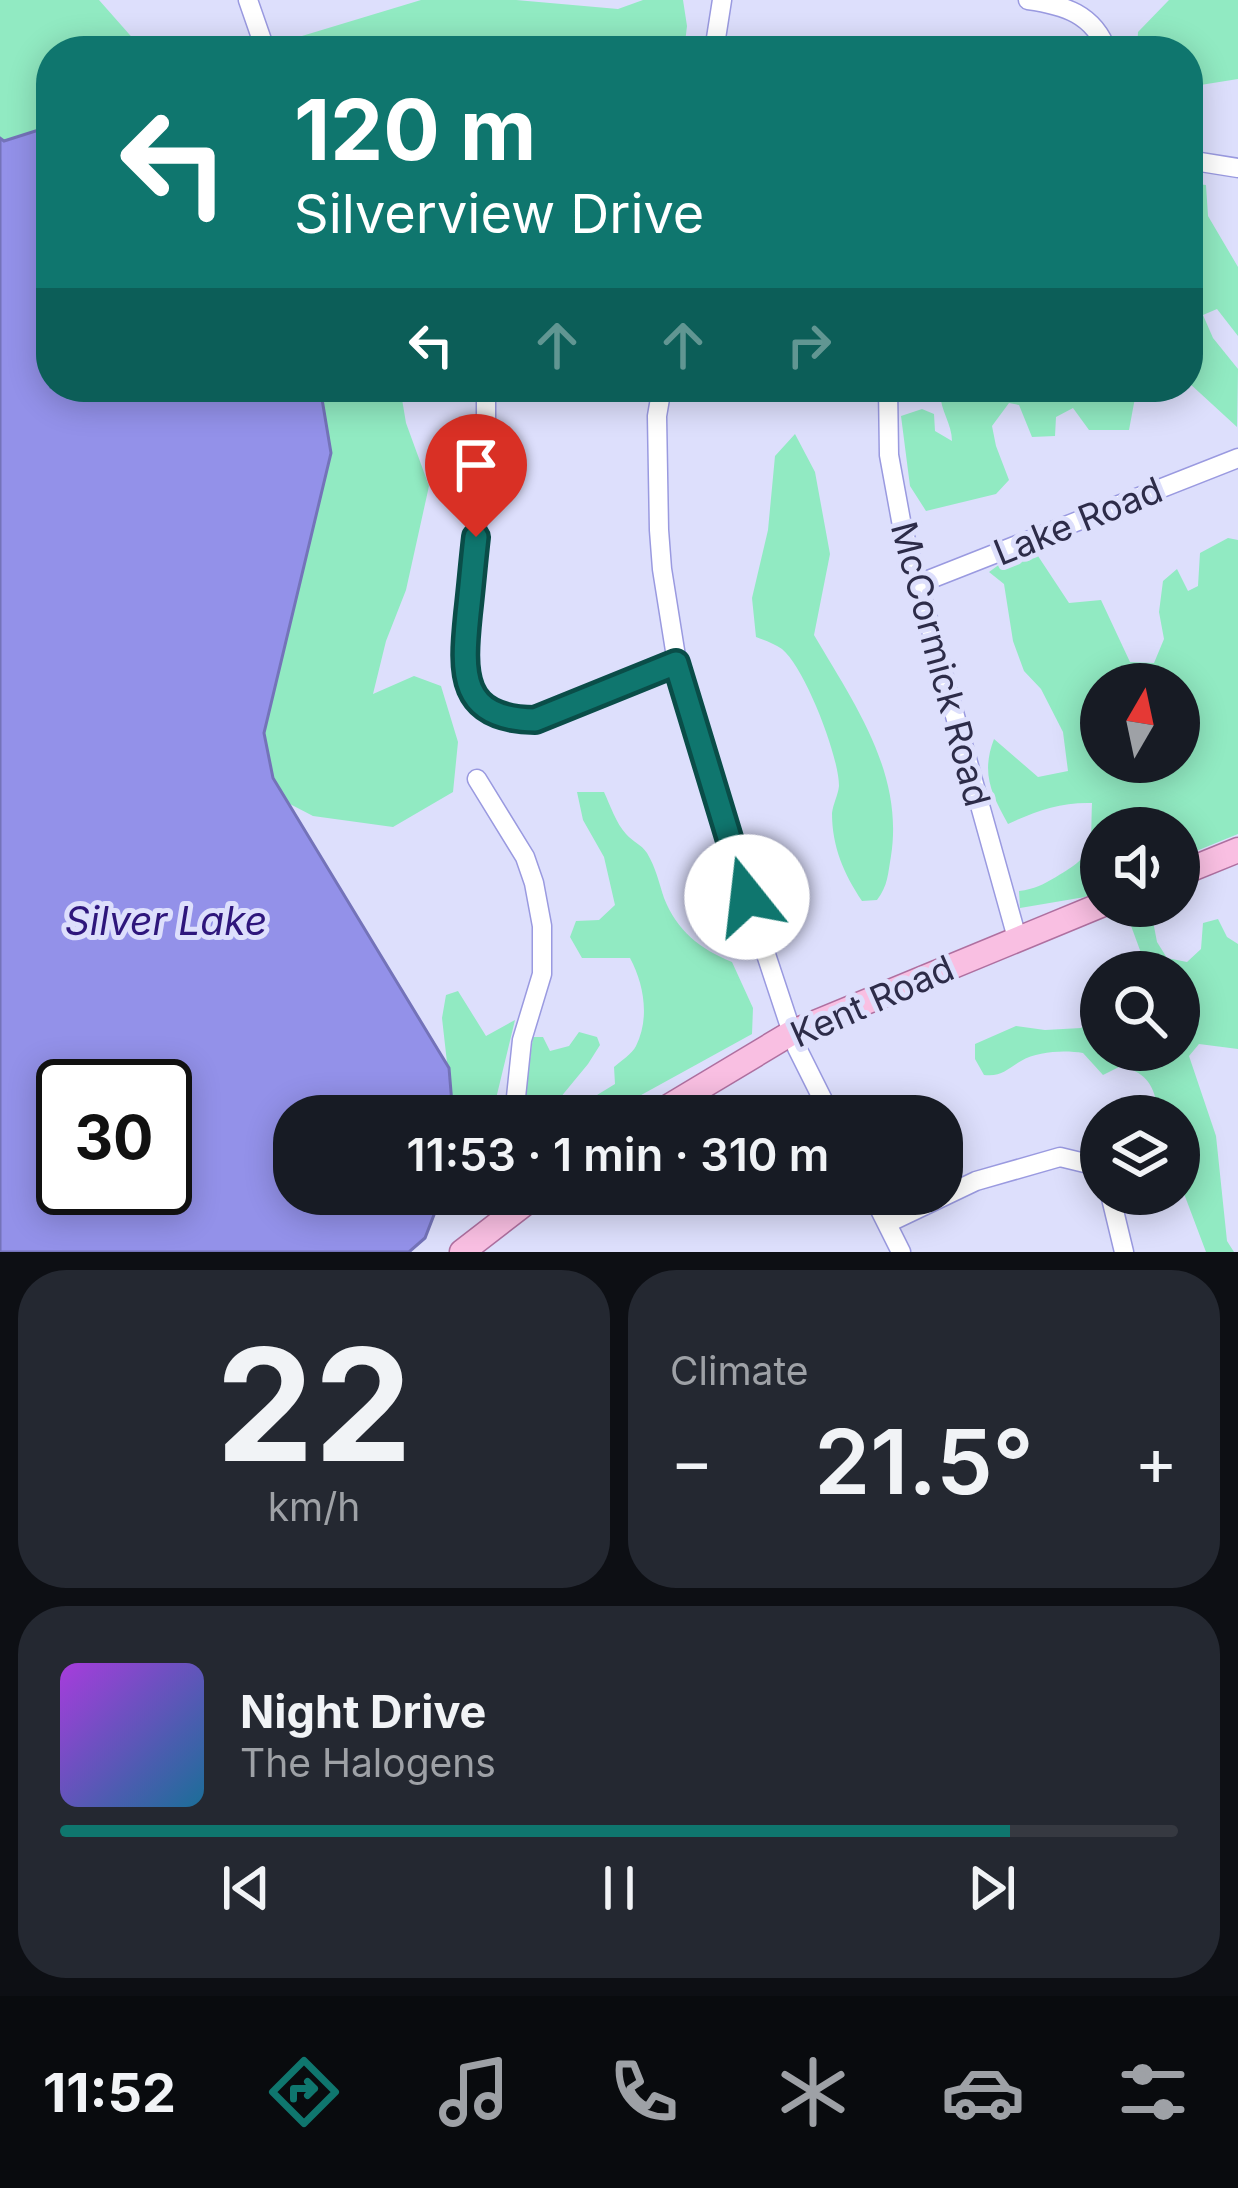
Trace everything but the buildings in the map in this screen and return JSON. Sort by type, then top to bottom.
[{"type":"main road","points":[[1200,865],[1238,850]]},
{"type":"main road","name":"Kent Road","points":[[688,1095],[793,1032],[1080,912]]},
{"type":"main road","points":[[462,1252],[511,1215]]},
{"type":"street","points":[[248,0],[261,36]]},
{"type":"street","points":[[716,36],[722,0]]},
{"type":"street","points":[[1028,0],[1082,15],[1099,36]]},
{"type":"street","points":[[1203,162],[1238,168]]},
{"type":"street","points":[[486,402],[464,662],[467,685],[478,701],[497,715],[535,720],[676,663]]},
{"type":"street","points":[[659,402],[659,530],[676,663],[797,1048],[820,1095]]},
{"type":"street","name":"McCormick Road","points":[[888,402],[889,455],[898,505],[1017,938]]},
{"type":"street","name":"Lake Road","points":[[918,584],[1238,458]]},
{"type":"street","points":[[477,778],[525,857],[542,926],[542,974],[522,1040],[516,1095]]},
{"type":"street","points":[[888,1223],[976,1181],[1060,1157],[1080,1162]]},
{"type":"street","points":[[503,1221],[504,1215]]},
{"type":"street","points":[[884,1215],[902,1252]]},
{"type":"street","points":[[1114,1215],[1124,1252]]},
{"type":"green space","points":[[0,0],[99,0],[131,36],[36,36],[36,131],[0,138]]},
{"type":"green space","points":[[421,0],[516,0],[618,9],[643,0],[683,0],[687,26],[686,36],[302,36]]},
{"type":"green space","points":[[1169,0],[1238,0],[1238,79],[1203,85],[1203,36],[1138,36]]},
{"type":"green space","points":[[1203,185],[1208,216],[1238,267],[1238,336],[1217,309],[1203,315]]},
{"type":"green space","points":[[1203,315],[1213,338],[1238,369],[1237,427],[1203,396]]},
{"type":"green space","points":[[322,402],[402,402],[429,486],[406,590],[386,641],[373,694],[414,676],[441,686],[458,742],[453,792],[393,827],[313,816],[288,803],[273,778],[264,733],[331,453]]},
{"type":"green space","points":[[941,402],[1134,402],[1129,430],[1089,430],[1073,408],[1056,417],[1055,436],[1032,437],[1019,405],[1009,403],[992,426],[1009,480],[996,494],[926,511],[910,486],[901,416],[922,409],[934,414],[935,431],[952,441]]},
{"type":"green space","points":[[795,434],[815,472],[830,554],[814,635],[872,740],[890,796],[891,856],[877,900],[862,901],[840,860],[832,813],[839,786],[837,772],[810,693],[782,649],[756,637],[752,598],[768,530],[775,456]]},
{"type":"green space","points":[[1228,538],[1238,540],[1238,834],[1200,849],[1200,807],[1070,804],[1008,824],[988,773],[994,739],[1038,777],[1068,771],[1063,732],[1041,689],[1024,671],[1013,641],[1004,584],[989,572],[1015,553],[1038,556],[1069,603],[1101,600],[1130,662],[1154,663],[1164,639],[1159,612],[1163,581],[1177,569],[1188,591],[1198,586],[1200,553]]},
{"type":"green space","points":[[577,792],[604,792],[622,830],[647,853],[676,920],[700,945],[732,962],[753,1008],[752,1034],[641,1095],[597,1095],[615,1084],[614,1067],[634,1049],[644,1013],[642,990],[630,958],[582,958],[570,937],[576,921],[599,920],[615,905],[604,857],[583,820]]},
{"type":"green space","points":[[1080,859],[1080,898],[1020,908],[1019,891]]},
{"type":"green space","points":[[1218,919],[1227,937],[1238,944],[1238,1049],[1200,1044],[1199,951],[1203,923]]},
{"type":"green space","points":[[1131,927],[1154,927],[1163,951],[1140,951]]},
{"type":"green space","points":[[458,991],[486,1036],[515,1020],[497,1095],[451,1095],[442,1018],[446,995]]},
{"type":"green space","points":[[1016,1026],[1080,1028],[1080,1053],[1035,1055],[1004,1072],[984,1075],[975,1059],[975,1044]]},
{"type":"green space","points":[[579,1032],[597,1037],[600,1045],[562,1095],[525,1095],[533,1037],[543,1037],[550,1051],[569,1046]]},
{"type":"green space","points":[[1133,1071],[1194,1071],[1216,1136],[1227,1241],[1234,1252],[1206,1252],[1192,1215],[1200,1215],[1200,1095],[1154,1095]]},
{"type":"water","name":"Silver Lake","points":[[36,131],[36,402],[322,402],[331,453],[264,733],[273,778],[449,1068],[451,1095],[273,1095],[273,1215],[434,1215],[425,1238],[409,1252],[0,1252],[0,138],[4,141]]},
{"type":"route","points":[[476,537],[464,662],[467,685],[478,701],[497,715],[535,720],[676,663],[747,897]]}]
